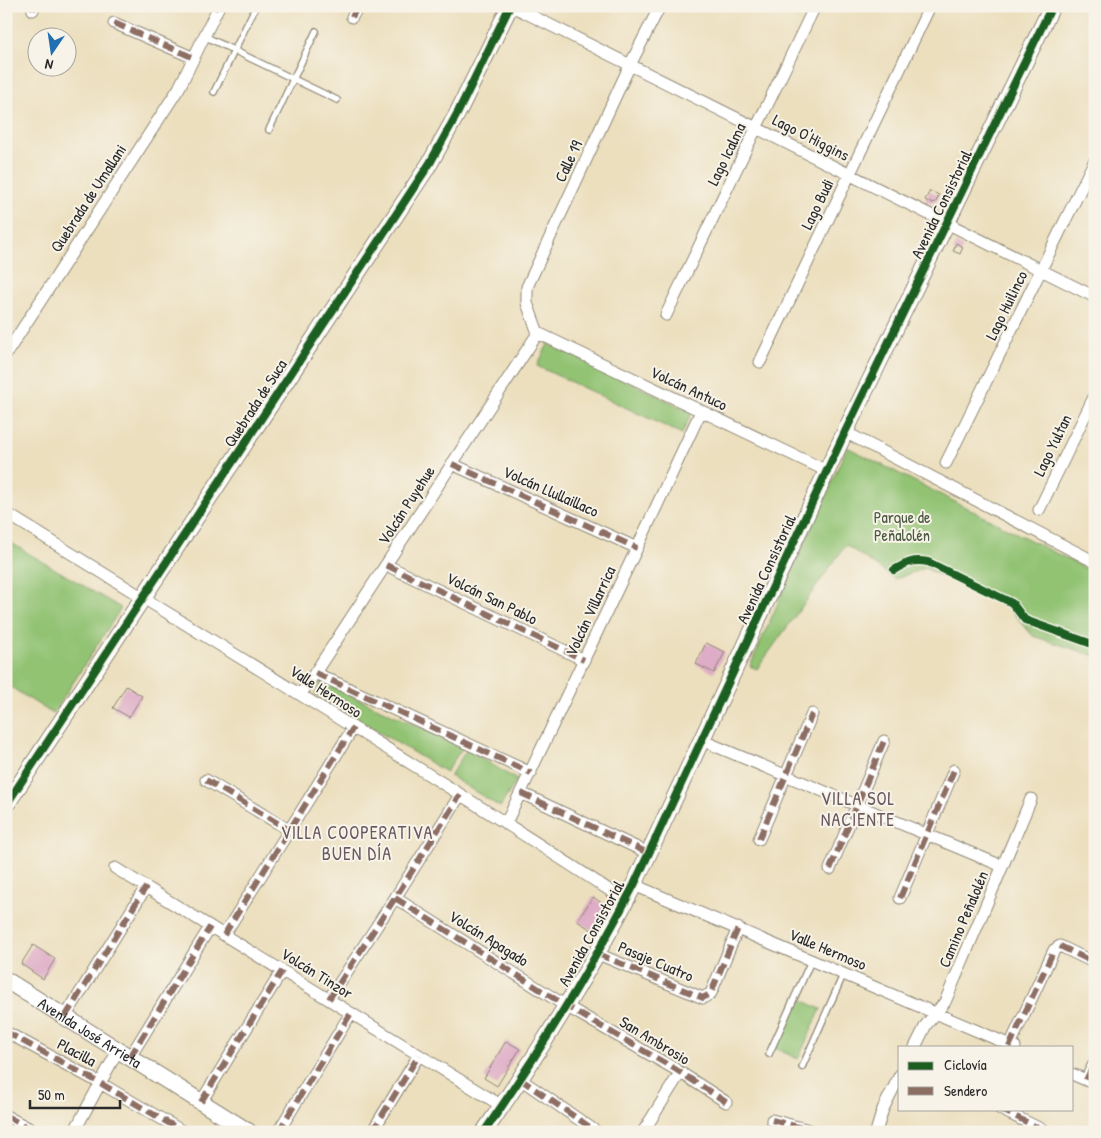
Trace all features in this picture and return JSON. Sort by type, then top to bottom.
[{"type":"street","points":[[352,17],[358,6]]},
{"type":"street","name":"Lago O'Higgins","points":[[511,6],[1095,297]]},
{"type":"street","name":"Quebrada de Suca","points":[[6,805],[430,163],[457,114],[511,6]]},
{"type":"street","name":"Calle 19","points":[[538,333],[527,303],[527,286],[630,65],[660,6]]},
{"type":"street","name":"Lago Icalma","points":[[666,315],[815,6]]},
{"type":"street","name":"Lago Budi","points":[[760,362],[930,6]]},
{"type":"street","name":"Avenida Consistorial","points":[[484,1132],[520,1079],[598,954],[626,901],[845,432],[1052,6]]},
{"type":"street","name":"Quebrada de Umallani","points":[[6,354],[179,88],[217,7]]},
{"type":"street","points":[[114,23],[194,58]]},
{"type":"street","name":"Lago Huilinco","points":[[946,463],[1095,160]]},
{"type":"street","name":"Volcán Antuco","points":[[538,333],[827,471]]},
{"type":"street","name":"Volcán Puyehue","points":[[301,694],[538,333]]},
{"type":"street","name":"Lago Yultan","points":[[1038,510],[1095,395]]},
{"type":"street","name":"Volcán Villarrica","points":[[506,823],[638,548],[701,411]]},
{"type":"street","points":[[845,432],[1095,562]]},
{"type":"street","name":"Volcán Llullaillaco","points":[[452,464],[638,548]]},
{"type":"street","name":"Valle Hermoso","points":[[6,513],[301,694],[626,901]]},
{"type":"street","name":"Volcán San Pablo","points":[[386,564],[584,660]]},
{"type":"street","name":"Valle Hermoso","points":[[315,673],[531,773]]},
{"type":"street","points":[[759,839],[812,714]]},
{"type":"street","points":[[224,935],[353,728]]},
{"type":"street","points":[[701,740],[1002,866]]},
{"type":"street","points":[[830,869],[884,741]]},
{"type":"street","points":[[900,898],[954,770]]},
{"type":"street","points":[[206,780],[289,830]]},
{"type":"street","points":[[521,793],[648,853]]},
{"type":"street","points":[[329,1000],[460,795]]},
{"type":"street","name":"Camino Peñalolén","points":[[916,1046],[926,1025],[945,1002],[1031,799]]},
{"type":"street","name":"Volcán Tinzor","points":[[115,868],[502,1106]]},
{"type":"street","name":"Valle Hermoso","points":[[634,885],[936,1012],[1011,1046],[1054,950],[1060,946],[1095,963]]},
{"type":"street","points":[[65,1017],[146,887]]},
{"type":"street","name":"Volcán Apagado","points":[[395,898],[566,1006]]},
{"type":"street","points":[[74,1132],[100,1083],[124,1053],[210,927]]},
{"type":"street","name":"Pasaje Cuatro","points":[[598,954],[703,998],[711,993],[738,928]]},
{"type":"street","points":[[201,1102],[282,971]]},
{"type":"street","name":"Avenida José Arrieta","points":[[6,980],[250,1132]]},
{"type":"street","name":"San Ambrosio","points":[[566,1006],[726,1102]]},
{"type":"street","points":[[278,1132],[351,1013]]},
{"type":"street","name":"Placilla","points":[[6,1032],[100,1083],[184,1132]]},
{"type":"street","points":[[372,1132],[419,1055]]},
{"type":"street","points":[[1074,1075],[1090,1082],[1095,1062]]},
{"type":"street","points":[[643,1132],[680,1073]]},
{"type":"street","points":[[520,1079],[597,1132]]},
{"type":"street","points":[[876,1132],[883,1109],[898,1079]]},
{"type":"street","points":[[1002,1110],[1047,1132]]},
{"type":"street","points":[[6,1116],[36,1132]]},
{"type":"street","points":[[772,1120],[817,1132]]},
{"type":"lane","points":[[214,92],[256,6]]},
{"type":"lane","points":[[269,130],[316,31]]},
{"type":"lane","points":[[204,36],[337,100]]},
{"type":"lane","points":[[769,1054],[812,960]]},
{"type":"lane","points":[[802,1067],[844,973]]},
{"type":"green space","points":[[548,344],[692,412],[682,434],[537,366]]},
{"type":"green space","name":"Parque de Peñalolén","points":[[847,447],[1095,573],[1095,656],[1033,636],[1010,609],[925,568],[895,579],[846,545],[757,669],[750,666]]},
{"type":"green space","points":[[6,540],[121,608],[53,714],[6,684]]},
{"type":"green space","points":[[322,682],[463,747],[446,772],[315,694]]},
{"type":"green space","points":[[467,749],[517,780],[500,807],[450,776]]},
{"type":"green space","points":[[797,998],[821,1009],[798,1059],[775,1048]]},
{"type":"building","points":[[930,191],[939,195],[936,202],[931,203],[925,200]]},
{"type":"building","points":[[956,243],[963,247],[960,254],[953,251]]},
{"type":"building","points":[[706,643],[725,652],[714,673],[696,664]]},
{"type":"building","points":[[126,686],[142,696],[129,717],[113,708]]},
{"type":"building","points":[[593,897],[615,912],[602,936],[577,921]]},
{"type":"building","points":[[33,945],[55,959],[43,979],[21,964]]},
{"type":"building","points":[[506,1041],[520,1049],[497,1086],[484,1078]]},
{"type":"marked path","points":[[33,10],[34,6]]},
{"type":"marked path","points":[[214,6],[218,8]]},
{"type":"marked path","points":[[352,17],[358,6]]},
{"type":"marked path","points":[[114,23],[194,58]]},
{"type":"marked path","points":[[452,464],[637,548]]},
{"type":"marked path","points":[[386,565],[584,660]]},
{"type":"marked path","points":[[315,673],[531,773]]},
{"type":"marked path","points":[[759,839],[812,714]]},
{"type":"marked path","points":[[224,935],[353,728]]},
{"type":"marked path","points":[[830,869],[884,741]]},
{"type":"marked path","points":[[900,898],[954,770]]},
{"type":"marked path","points":[[206,780],[289,830]]},
{"type":"marked path","points":[[521,793],[648,853]]},
{"type":"marked path","points":[[329,999],[460,795]]},
{"type":"marked path","points":[[65,1017],[146,887]]},
{"type":"marked path","points":[[395,898],[566,1006],[675,1069],[726,1102]]},
{"type":"marked path","points":[[130,1057],[210,927]]},
{"type":"marked path","points":[[598,954],[703,998],[711,993],[738,928]]},
{"type":"marked path","points":[[1060,946],[1095,963]]},
{"type":"marked path","points":[[1009,1046],[1054,950]]},
{"type":"marked path","points":[[201,1102],[282,971]]},
{"type":"marked path","points":[[278,1132],[351,1013]]},
{"type":"marked path","points":[[6,1032],[100,1083],[184,1132]]},
{"type":"marked path","points":[[372,1132],[419,1055]]},
{"type":"marked path","points":[[1086,1080],[1095,1062]]},
{"type":"marked path","points":[[520,1079],[597,1132]]},
{"type":"marked path","points":[[1002,1110],[1047,1132]]},
{"type":"marked path","points":[[6,1116],[36,1132]]},
{"type":"marked path","points":[[772,1120],[817,1132]]},
{"type":"cycle path","points":[[6,805],[430,163],[457,114],[510,6]]},
{"type":"cycle path","points":[[484,1132],[563,1011],[634,885],[845,432],[1052,6]]},
{"type":"cycle path","points":[[894,570],[910,562],[928,562],[1012,603],[1025,620],[1095,645]]},
{"type":"district","name":"VILLA SOL NACIENTE","points":[[858,810]]},
{"type":"district","name":"VILLA COOPERATIVA BUEN DÍA","points":[[357,843]]}]
